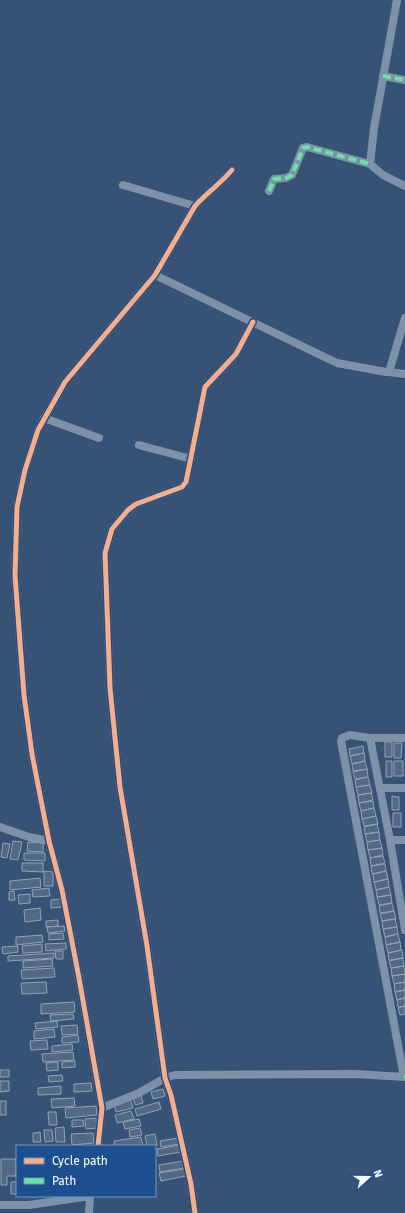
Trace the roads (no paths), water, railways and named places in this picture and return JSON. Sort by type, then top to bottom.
[{"type":"street","points":[[370,164],[383,76],[397,0]]},
{"type":"street","points":[[383,76],[405,80]]},
{"type":"street","points":[[269,191],[274,179],[286,178],[292,175],[303,148],[307,147],[370,164],[383,175],[405,186]]},
{"type":"street","points":[[98,1145],[102,1108],[62,890],[49,841],[32,754],[24,695],[15,576],[15,540],[20,486],[44,418],[68,378],[155,275],[195,206],[203,197],[223,181],[232,170]]},
{"type":"street","points":[[123,185],[195,206]]},
{"type":"street","points":[[155,275],[337,363],[405,374]]},
{"type":"street","points":[[195,1213],[191,1184],[171,1095],[165,1078],[148,953],[119,780],[110,688],[105,553],[112,529],[128,510],[136,504],[184,486],[187,479],[202,395],[205,387],[236,354],[253,322]]},
{"type":"street","points":[[389,372],[404,323]]},
{"type":"street","points":[[44,418],[99,438]]},
{"type":"street","points":[[139,445],[191,459]]},
{"type":"street","points":[[102,1108],[139,1093],[165,1078],[175,1075],[355,1074],[405,1077],[401,1042],[341,741],[342,738],[347,735],[370,738],[405,738]]},
{"type":"street","points":[[370,738],[390,840],[402,891],[405,930]]},
{"type":"street","points":[[380,788],[405,788]]},
{"type":"street","points":[[0,826],[29,837],[49,841]]},
{"type":"street","points":[[390,840],[405,840]]},
{"type":"street","points":[[0,1205],[29,1206],[84,1197]]},
{"type":"street","points":[[89,1213],[90,1197]]}]
